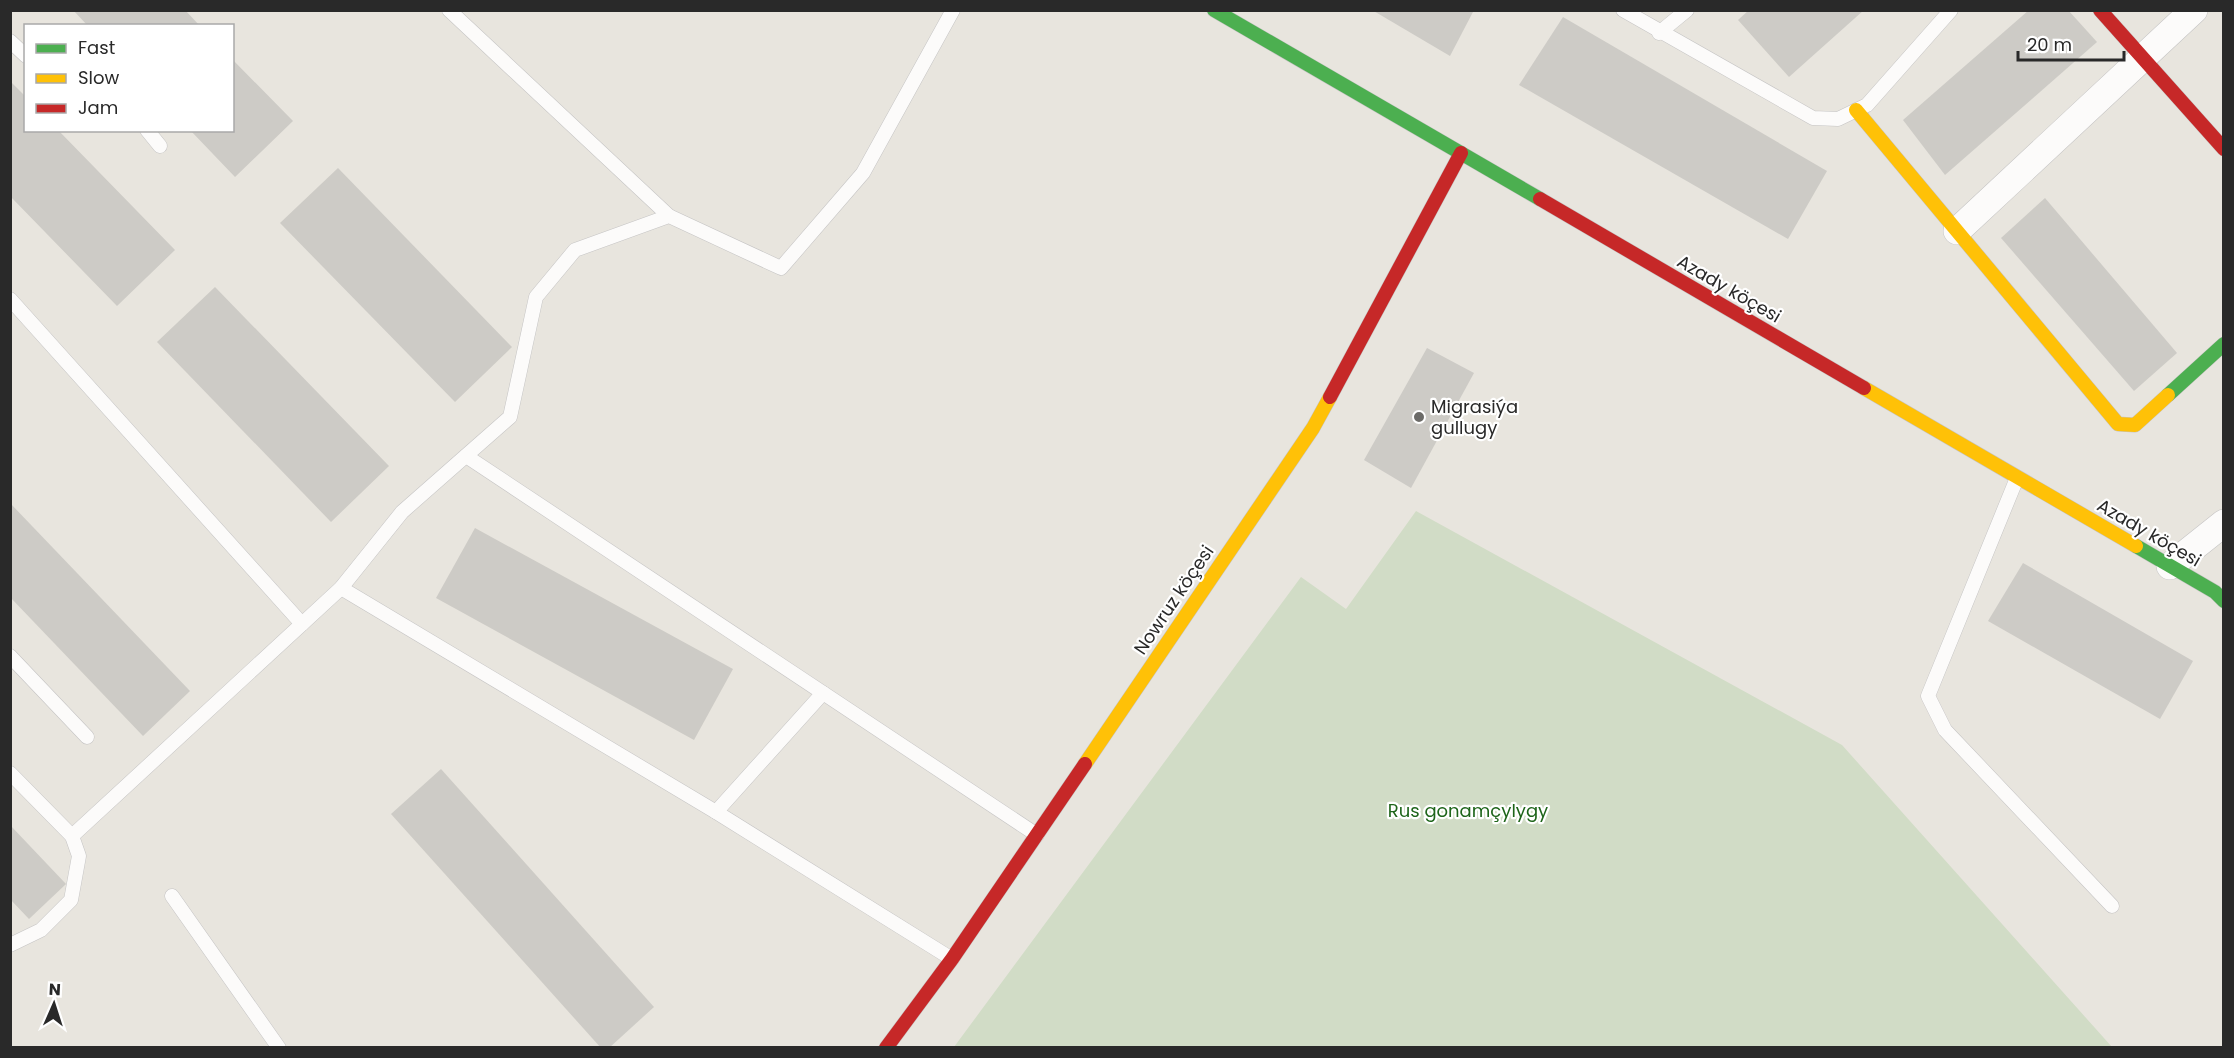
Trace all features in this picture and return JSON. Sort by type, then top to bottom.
[{"type":"street","name":"Azady köçesi","points":[[1214,10],[2215,592],[2223,601]]},
{"type":"street","points":[[2100,10],[2144,57],[2223,149]]},
{"type":"street","points":[[1957,231],[2194,10]]},
{"type":"street","points":[[1856,110],[2118,424],[2134,425],[2223,344]]},
{"type":"street","name":"Nowruz köçesi","points":[[886,1047],[952,959],[1313,428],[1461,153]]},
{"type":"street","points":[[2170,566],[2223,523]]},
{"type":"lane","points":[[449,10],[669,216],[782,268],[862,172],[953,10]]},
{"type":"lane","points":[[1623,10],[1659,33],[1813,118],[1839,119],[1868,105],[1951,10]]},
{"type":"lane","points":[[1659,33],[1687,10]]},
{"type":"lane","points":[[10,40],[24,54]]},
{"type":"lane","points":[[149,132],[160,146]]},
{"type":"lane","points":[[72,836],[341,588],[402,512],[510,417],[536,297],[575,250],[669,216]]},
{"type":"lane","points":[[10,299],[302,624]]},
{"type":"lane","points":[[466,456],[1036,835]]},
{"type":"lane","points":[[2018,477],[1928,696],[1945,730],[2112,906]]},
{"type":"lane","points":[[341,588],[716,812],[952,959]]},
{"type":"lane","points":[[10,656],[87,737]]},
{"type":"lane","points":[[716,812],[824,693]]},
{"type":"lane","points":[[10,772],[72,836],[79,856],[71,900],[41,930],[10,945]]},
{"type":"lane","points":[[172,896],[279,1047]]},
{"type":"green space","name":"Rus gonamçylygy","points":[[1416,511],[1842,745],[2112,1047],[954,1047],[1301,577],[1346,609]]},
{"type":"building","points":[[73,10],[185,10],[198,24],[86,24]]},
{"type":"building","points":[[1372,10],[1474,10],[1450,56]]},
{"type":"building","points":[[1749,10],[1864,10],[1789,77],[1738,20]]},
{"type":"building","points":[[2029,10],[2068,10],[2097,42],[1945,175],[1903,120]]},
{"type":"building","points":[[1563,17],[1827,171],[1788,239],[1519,85]]},
{"type":"building","points":[[234,61],[293,121],[235,177],[192,132],[234,132]]},
{"type":"building","points":[[10,81],[24,95],[24,132],[60,132],[175,250],[117,306],[10,196]]},
{"type":"building","points":[[338,168],[512,347],[455,402],[280,223]]},
{"type":"building","points":[[2045,198],[2177,353],[2134,391],[2001,238]]},
{"type":"building","points":[[215,287],[389,466],[331,522],[157,342]]},
{"type":"building","name":"Migrasiýa gullugy","points":[[1427,348],[1474,373],[1411,488],[1364,460]]},
{"type":"building","points":[[10,503],[190,691],[143,736],[10,597]]},
{"type":"building","points":[[475,528],[733,669],[694,740],[436,598]]},
{"type":"building","points":[[2023,563],[2193,661],[2160,719],[1988,621]]},
{"type":"building","points":[[441,769],[654,1007],[609,1048],[601,1048],[391,814]]},
{"type":"building","points":[[10,825],[66,884],[29,919],[10,899]]},
{"type":"traffic: fast","points":[[1214,10],[1540,199]]},
{"type":"traffic: fast","points":[[2168,395],[2224,344]]},
{"type":"traffic: fast","points":[[2136,546],[2215,592],[2224,601]]},
{"type":"traffic: slow","points":[[1856,110],[2118,424],[2135,425],[2168,395]]},
{"type":"traffic: slow","points":[[1864,388],[2136,546]]},
{"type":"traffic: slow","points":[[1085,764],[1313,428],[1330,397]]},
{"type":"traffic: jam","points":[[2100,10],[2224,149]]},
{"type":"traffic: jam","points":[[1330,397],[1461,153]]},
{"type":"traffic: jam","points":[[1540,199],[1864,388]]},
{"type":"traffic: jam","points":[[886,1048],[952,959],[1085,764]]},
{"type":"place","name":"Migrasiýa gullugy","points":[[1419,417]]}]
